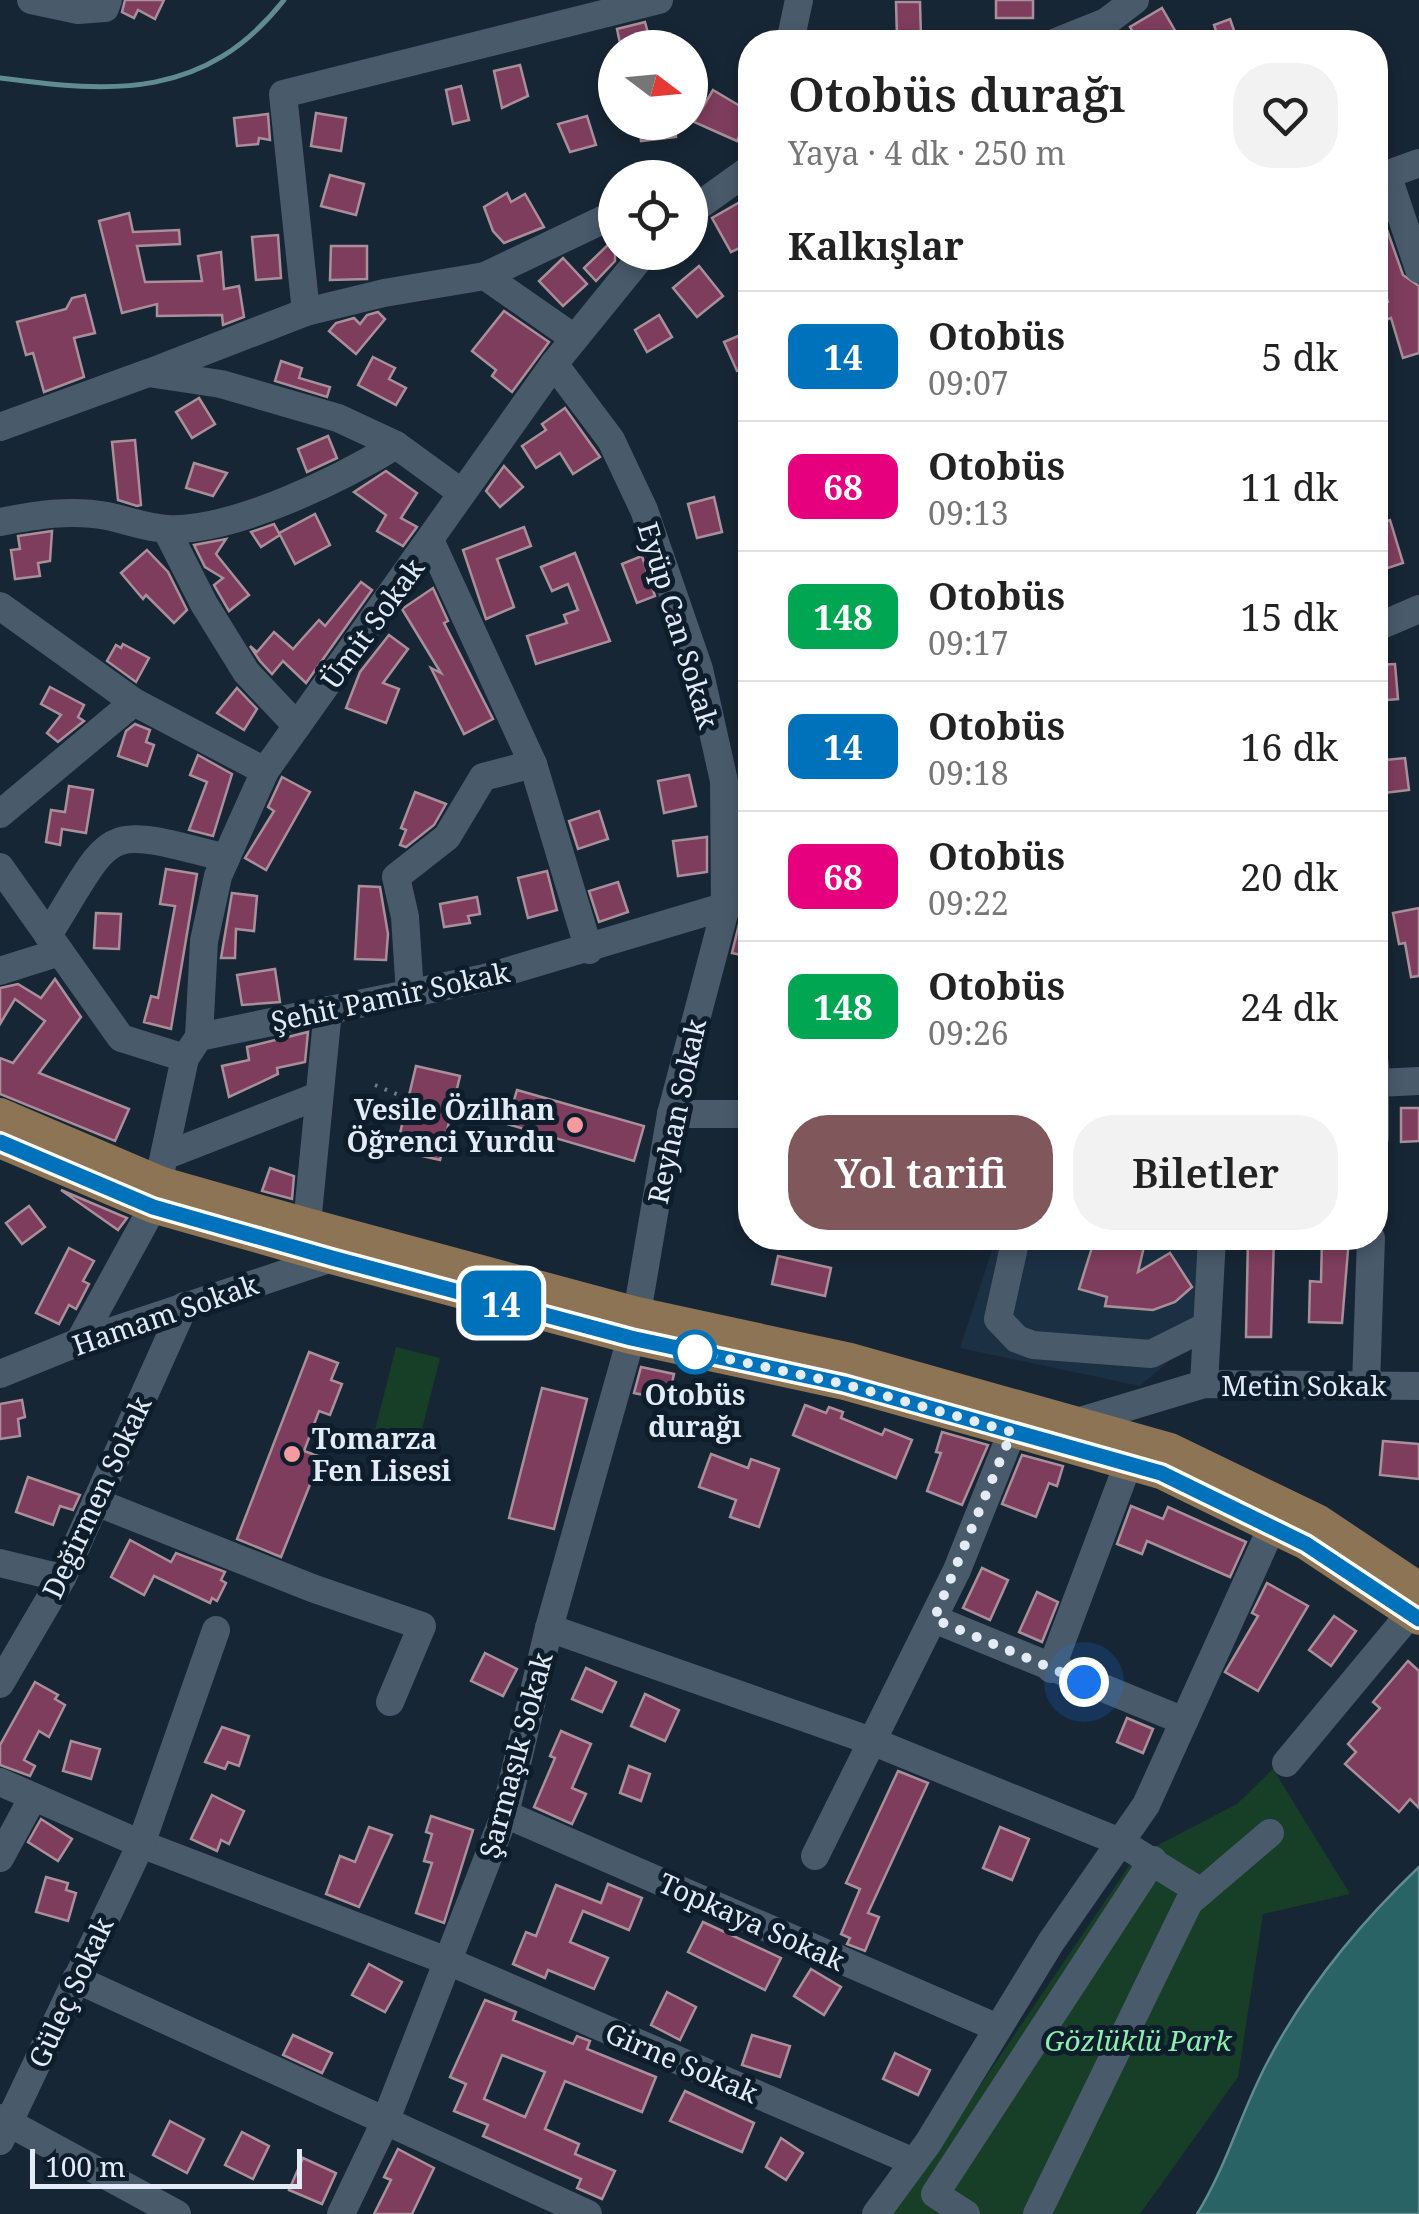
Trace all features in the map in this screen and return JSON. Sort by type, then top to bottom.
[{"type":"main road","points":[[0,1114],[332,1258],[634,1326],[850,1359],[1170,1449],[1319,1521],[1416,1607]]},
{"type":"main road","points":[[0,1142],[161,1182],[634,1326],[1161,1473],[1306,1544],[1416,1607]]},
{"type":"street","points":[[30,0],[78,10],[104,8],[108,0]]},
{"type":"street","points":[[306,312],[283,94],[659,0]]},
{"type":"street","points":[[793,30],[799,0]]},
{"type":"street","points":[[1086,30],[1106,22],[1135,0]]},
{"type":"street","points":[[1388,174],[1419,163]]},
{"type":"street","points":[[708,196],[738,176]]},
{"type":"street","points":[[1388,193],[1419,269]]},
{"type":"street","points":[[0,427],[306,312],[384,293],[485,276],[598,222]]},
{"type":"street","name":"Ümit Sokak","points":[[192,1048],[204,941],[226,858],[266,771],[554,364],[630,270]]},
{"type":"street","points":[[485,276],[574,338]]},
{"type":"street","name":"Eyüp Can Sokak","points":[[554,364],[610,440],[636,493],[699,668],[724,781],[737,905]]},
{"type":"street","points":[[148,373],[222,384],[338,418],[396,446],[462,493]]},
{"type":"street","points":[[0,522],[48,513],[103,515],[166,529],[227,525],[351,473],[396,446]]},
{"type":"street","points":[[166,529],[204,604],[246,672],[297,726]]},
{"type":"street","points":[[431,542],[532,764],[589,950]]},
{"type":"street","points":[[0,606],[134,702],[266,771]]},
{"type":"street","points":[[1388,622],[1419,609]]},
{"type":"street","points":[[0,814],[134,702]]},
{"type":"street","points":[[410,993],[405,917],[396,877],[447,837],[483,777],[532,764]]},
{"type":"street","points":[[0,971],[54,943],[98,854],[113,842],[140,836],[226,858]]},
{"type":"street","points":[[0,867],[121,1038],[192,1048],[161,1182],[78,1342]]},
{"type":"street","name":"Şehit Pamir Sokak","points":[[192,1048],[328,1010],[589,950],[737,905]]},
{"type":"street","name":"Reyhan Sokak","points":[[634,1326],[671,1114],[737,905]]},
{"type":"street","points":[[307,1224],[328,1010]]},
{"type":"street","points":[[1388,1076],[1419,1081]]},
{"type":"street","points":[[161,1182],[318,1096]]},
{"type":"street","points":[[671,1114],[738,1114]]},
{"type":"street","points":[[1013,1250],[998,1319],[1017,1339],[1033,1345],[1152,1354],[1207,1326]]},
{"type":"street","points":[[1204,1384],[1211,1250]]},
{"type":"street","points":[[1366,1385],[1371,1250]]},
{"type":"street","name":"Hamam Sokak","points":[[0,1374],[78,1342],[332,1258]]},
{"type":"street","name":"Değirmen Sokak","points":[[0,1684],[62,1578],[184,1306]]},
{"type":"street","name":"Şarmaşık Sokak","points":[[341,2214],[385,2122],[506,1814],[549,1628],[634,1326]]},
{"type":"street","name":"Metin Sokak","points":[[1074,1422],[1204,1384],[1419,1386]]},
{"type":"street","points":[[815,1856],[934,1619],[1012,1432]]},
{"type":"street","points":[[1051,1669],[1128,1464]]},
{"type":"street","points":[[96,1502],[312,1588],[422,1626],[390,1702]]},
{"type":"street","points":[[876,2214],[914,2162],[1146,1805],[1272,1527]]},
{"type":"street","points":[[0,1563],[62,1578]]},
{"type":"street","points":[[1286,1763],[1416,1607]]},
{"type":"street","points":[[934,1619],[1184,1721]]},
{"type":"street","points":[[549,1628],[874,1742],[1120,1842],[1201,1892]]},
{"type":"street","name":"Güleç Sokak","points":[[3,2127],[141,1844],[216,1630]]},
{"type":"street","name":"Girne Sokak","points":[[0,1782],[32,1799],[89,1817],[141,1844],[450,1962],[914,2162]]},
{"type":"street","points":[[0,1858],[32,1799]]},
{"type":"street","name":"Topkaya Sokak","points":[[506,1814],[998,2028]]},
{"type":"street","points":[[1036,2214],[1189,1902],[1270,1833]]},
{"type":"street","points":[[966,2214],[935,2194],[1154,1860]]},
{"type":"street","points":[[76,1980],[588,2214]]},
{"type":"street","points":[[3,2127],[177,2214]]},
{"type":"path","points":[[375,1084],[408,1099]]},
{"type":"shaded area","points":[[992,1250],[1200,1250],[1194,1340],[1140,1386],[960,1348]]},
{"type":"shaded area","points":[[1419,1867],[1419,2214],[1197,2214],[1258,2080],[1300,2007],[1355,1934]]},
{"type":"green space","points":[[396,1347],[440,1358],[419,1441],[375,1430]]},
{"type":"green space","name":"Gözlüklü Park","points":[[1273,1769],[1350,1894],[1263,1914],[1238,2077],[1140,2214],[893,2214],[1135,1857],[1237,1804]]},
{"type":"building","points":[[125,0],[164,0],[155,19],[138,10],[134,18],[122,12]]},
{"type":"building","points":[[996,0],[1033,0],[1033,18],[996,18]]},
{"type":"building","points":[[896,2],[920,2],[921,30],[897,30]]},
{"type":"building","points":[[1162,8],[1175,30],[1132,30],[1130,27]]},
{"type":"building","points":[[1230,19],[1234,30],[1216,30],[1214,25]]},
{"type":"building","points":[[645,22],[647,30],[617,30]]},
{"type":"building","points":[[520,65],[528,96],[502,108],[494,71]]},
{"type":"building","points":[[461,86],[469,120],[453,124],[446,90]]},
{"type":"building","points":[[713,90],[738,105],[737,141],[708,128],[708,98]]},
{"type":"building","points":[[316,113],[346,118],[341,151],[311,146]]},
{"type":"building","points":[[268,114],[270,140],[259,138],[258,144],[237,146],[234,118]]},
{"type":"building","points":[[587,116],[596,145],[570,152],[558,124]]},
{"type":"building","points":[[330,175],[364,184],[356,215],[321,206]]},
{"type":"building","points":[[507,193],[511,202],[525,194],[544,227],[504,243],[493,231],[484,207]]},
{"type":"building","points":[[738,203],[738,249],[731,252],[712,218]]},
{"type":"building","points":[[129,213],[133,232],[179,230],[180,244],[137,246],[145,282],[202,281],[198,256],[221,252],[224,289],[239,286],[244,317],[223,325],[222,315],[157,316],[157,304],[122,313],[99,221]]},
{"type":"building","points":[[1388,233],[1403,275],[1419,286],[1419,353],[1403,358],[1391,318],[1388,319]]},
{"type":"building","points":[[278,235],[281,278],[256,280],[252,237]]},
{"type":"building","points":[[331,246],[367,246],[367,279],[330,280]]},
{"type":"building","points":[[598,254],[598,270],[606,270],[596,281],[584,268]]},
{"type":"building","points":[[563,258],[587,284],[563,306],[539,281]]},
{"type":"building","points":[[694,270],[702,270],[723,296],[697,317],[673,288]]},
{"type":"building","points":[[85,295],[95,333],[74,338],[84,377],[44,392],[33,353],[26,355],[17,322],[66,309],[72,298]]},
{"type":"building","points":[[504,311],[549,342],[512,392],[492,376],[496,370],[472,351]]},
{"type":"building","points":[[378,312],[385,319],[356,354],[329,331],[336,323],[354,318],[360,324],[367,315]]},
{"type":"building","points":[[659,315],[672,337],[647,352],[635,330]]},
{"type":"building","points":[[738,336],[738,371],[737,371],[724,342]]},
{"type":"building","points":[[373,357],[395,368],[389,379],[406,388],[396,405],[358,385]]},
{"type":"building","points":[[281,361],[302,368],[299,378],[330,387],[327,397],[275,381]]},
{"type":"building","points":[[199,398],[215,424],[192,438],[176,412]]},
{"type":"building","points":[[565,408],[600,457],[573,474],[560,453],[536,468],[522,446],[546,430],[542,424]]},
{"type":"building","points":[[328,436],[337,458],[307,472],[298,449]]},
{"type":"building","points":[[135,440],[141,505],[137,506],[118,500],[112,442]]},
{"type":"building","points":[[194,463],[227,473],[213,496],[186,488]]},
{"type":"building","points":[[504,466],[523,487],[500,507],[486,491]]},
{"type":"building","points":[[386,471],[417,493],[401,518],[417,527],[403,546],[377,531],[386,515],[354,492]]},
{"type":"building","points":[[714,497],[722,532],[697,538],[688,504]]},
{"type":"building","points":[[315,514],[330,545],[295,564],[280,535],[261,547],[251,532],[274,524],[279,533]]},
{"type":"building","points":[[1388,521],[1403,563],[1388,568]]},
{"type":"building","points":[[524,527],[531,546],[497,559],[514,607],[486,619],[463,550]]},
{"type":"building","points":[[52,531],[50,561],[38,563],[40,576],[15,579],[11,550],[20,549],[18,536]]},
{"type":"building","points":[[226,539],[216,554],[249,595],[229,611],[214,585],[223,578],[205,567],[194,545]]},
{"type":"building","points":[[147,550],[168,572],[187,610],[174,623],[146,595],[143,599],[121,573]]},
{"type":"building","points":[[575,553],[610,641],[536,664],[527,636],[567,623],[564,615],[578,610],[568,584],[552,591],[541,567]]},
{"type":"building","points":[[642,556],[655,596],[637,603],[622,564]]},
{"type":"building","points":[[361,582],[372,590],[306,683],[283,661],[272,674],[260,661],[250,646],[257,652],[274,632],[293,649],[319,620],[325,626]]},
{"type":"building","points":[[433,588],[448,621],[444,623],[493,719],[464,734],[431,668],[441,673],[402,609]]},
{"type":"building","points":[[389,635],[408,649],[383,683],[399,689],[386,723],[346,708],[360,672]]},
{"type":"building","points":[[123,644],[149,658],[136,682],[107,661],[116,645],[121,648]]},
{"type":"building","points":[[1388,664],[1395,664],[1398,699],[1388,700]]},
{"type":"building","points":[[50,687],[84,705],[78,717],[84,721],[58,742],[47,733],[61,715],[41,704]]},
{"type":"building","points":[[237,688],[257,709],[244,730],[217,713]]},
{"type":"building","points":[[135,724],[150,730],[146,742],[154,745],[147,766],[118,756],[126,731]]},
{"type":"building","points":[[198,755],[232,774],[213,836],[189,830],[207,782],[190,775]]},
{"type":"building","points":[[1405,758],[1409,790],[1388,792],[1388,760]]},
{"type":"building","points":[[689,775],[696,806],[664,813],[658,781]]},
{"type":"building","points":[[282,777],[310,792],[266,870],[245,858],[274,811],[268,807]]},
{"type":"building","points":[[69,786],[93,790],[86,833],[62,829],[60,845],[46,842],[51,810],[65,812]]},
{"type":"building","points":[[415,792],[446,804],[434,825],[406,847],[400,845],[406,830],[401,828]]},
{"type":"building","points":[[599,811],[608,839],[578,849],[569,821]]},
{"type":"building","points":[[707,837],[707,872],[678,876],[673,841]]},
{"type":"building","points":[[166,869],[197,874],[171,1029],[144,1022],[151,996],[158,998],[175,906],[160,904]]},
{"type":"building","points":[[547,871],[557,910],[528,918],[518,878]]},
{"type":"building","points":[[618,882],[628,912],[599,922],[589,891]]},
{"type":"building","points":[[359,886],[380,887],[388,934],[386,960],[355,959]]},
{"type":"building","points":[[232,893],[257,896],[254,931],[236,929],[235,958],[221,958]]},
{"type":"building","points":[[477,897],[480,914],[468,916],[470,923],[444,927],[440,904]]},
{"type":"building","points":[[1419,908],[1419,976],[1411,977],[1405,943],[1399,944],[1393,913]]},
{"type":"building","points":[[96,913],[121,914],[119,949],[94,948]]},
{"type":"building","points":[[738,928],[738,954],[732,953]]},
{"type":"building","points":[[275,969],[280,1002],[242,1005],[237,975]]},
{"type":"building","points":[[55,979],[81,1017],[39,1073],[129,1109],[115,1141],[0,1094],[0,1058],[13,1063],[45,1021],[15,999],[0,1024],[0,988],[18,984],[41,998]]},
{"type":"building","points":[[308,1032],[305,1062],[277,1068],[278,1074],[229,1097],[222,1066],[249,1060],[247,1047]]},
{"type":"building","points":[[416,1066],[460,1076],[440,1160],[396,1150]]},
{"type":"building","name":"Vesile Özilhan Öğrenci Yurdu","points":[[517,1090],[644,1126],[634,1161],[507,1124]]},
{"type":"building","points":[[1401,1108],[1419,1108],[1419,1141],[1401,1142]]},
{"type":"building","points":[[270,1168],[294,1176],[292,1199],[262,1191]]},
{"type":"building","points":[[61,1190],[127,1218],[118,1230]]},
{"type":"building","points":[[29,1206],[45,1227],[22,1244],[6,1223]]},
{"type":"building","points":[[69,1248],[94,1261],[83,1281],[89,1284],[76,1309],[69,1305],[59,1324],[36,1313]]},
{"type":"building","points":[[1091,1250],[1143,1250],[1138,1272],[1170,1253],[1192,1287],[1175,1302],[1153,1310],[1105,1306],[1107,1297],[1079,1289]]},
{"type":"building","points":[[1248,1250],[1274,1250],[1271,1337],[1246,1337]]},
{"type":"building","points":[[1322,1250],[1348,1250],[1342,1323],[1309,1322],[1310,1281],[1321,1282]]},
{"type":"building","points":[[778,1256],[831,1268],[825,1296],[772,1284]]},
{"type":"building","name":"Tomarza Fen Lisesi","points":[[309,1352],[338,1363],[331,1380],[342,1384],[330,1415],[319,1411],[304,1451],[321,1457],[281,1557],[237,1539]]},
{"type":"building","points":[[641,1367],[674,1374],[668,1400],[634,1393]]},
{"type":"building","points":[[542,1388],[587,1399],[554,1529],[509,1518]]},
{"type":"building","points":[[22,1400],[25,1417],[18,1419],[20,1436],[0,1439],[0,1404]]},
{"type":"building","points":[[805,1405],[826,1413],[829,1407],[843,1412],[841,1418],[882,1435],[885,1429],[912,1440],[896,1478],[793,1435]]},
{"type":"building","points":[[942,1432],[988,1445],[962,1505],[927,1491],[941,1453],[936,1452]]},
{"type":"building","points":[[1383,1441],[1419,1444],[1419,1479],[1380,1475]]},
{"type":"building","points":[[711,1454],[748,1468],[751,1459],[779,1469],[759,1527],[730,1517],[736,1500],[699,1487]]},
{"type":"building","points":[[1022,1455],[1063,1466],[1057,1486],[1049,1483],[1036,1517],[1002,1504]]},
{"type":"building","points":[[28,1477],[80,1495],[73,1510],[60,1506],[53,1525],[16,1512]]},
{"type":"building","points":[[1131,1506],[1163,1519],[1168,1507],[1246,1542],[1230,1577],[1147,1541],[1142,1554],[1117,1544]]},
{"type":"building","points":[[130,1540],[171,1562],[176,1553],[225,1572],[221,1580],[226,1583],[217,1601],[212,1598],[210,1603],[154,1576],[144,1595],[111,1577]]},
{"type":"building","points":[[982,1568],[1008,1580],[990,1620],[963,1608]]},
{"type":"building","points":[[1267,1583],[1308,1606],[1258,1691],[1225,1672],[1258,1616],[1252,1613]]},
{"type":"building","points":[[1037,1592],[1058,1602],[1042,1642],[1019,1632]]},
{"type":"building","points":[[1334,1616],[1356,1631],[1331,1666],[1309,1650]]},
{"type":"building","points":[[485,1653],[517,1669],[503,1696],[471,1681]]},
{"type":"building","points":[[1408,1661],[1419,1671],[1419,1808],[1410,1799],[1399,1812],[1345,1764],[1356,1752],[1348,1744],[1380,1708],[1373,1702]]},
{"type":"building","points":[[586,1668],[616,1682],[602,1712],[572,1699]]},
{"type":"building","points":[[35,1682],[58,1695],[55,1699],[65,1705],[49,1737],[39,1731],[24,1760],[35,1766],[30,1776],[0,1765],[0,1745]]},
{"type":"building","points":[[645,1694],[679,1710],[665,1741],[631,1726]]},
{"type":"building","points":[[1127,1718],[1153,1729],[1143,1753],[1117,1742]]},
{"type":"building","points":[[222,1727],[249,1736],[239,1766],[228,1762],[225,1769],[205,1762]]},
{"type":"building","points":[[561,1731],[591,1744],[572,1788],[586,1794],[572,1824],[534,1807],[555,1758],[550,1756]]},
{"type":"building","points":[[71,1741],[100,1749],[91,1779],[63,1771]]},
{"type":"building","points":[[629,1766],[650,1774],[641,1801],[620,1793]]},
{"type":"building","points":[[898,1771],[928,1783],[868,1913],[879,1917],[865,1951],[847,1944],[850,1938],[841,1934],[860,1889],[846,1883]]},
{"type":"building","points":[[212,1795],[244,1811],[229,1844],[221,1840],[217,1851],[191,1839]]},
{"type":"building","points":[[431,1816],[473,1830],[444,1923],[416,1913],[432,1863],[424,1861],[432,1834],[426,1832]]},
{"type":"building","points":[[41,1819],[72,1839],[58,1861],[28,1842]]},
{"type":"building","points":[[369,1827],[392,1835],[359,1907],[326,1894],[340,1856],[355,1862]]},
{"type":"building","points":[[1000,1827],[1029,1839],[1012,1880],[983,1868]]},
{"type":"building","points":[[46,1877],[68,1883],[66,1890],[76,1893],[68,1921],[36,1912]]},
{"type":"building","points":[[608,1884],[642,1898],[629,1930],[583,1911],[570,1942],[608,1958],[594,1989],[548,1970],[545,1978],[513,1964],[526,1932],[536,1936],[556,1885],[601,1903]]},
{"type":"building","points":[[703,1922],[781,1958],[765,1990],[688,1952]]},
{"type":"building","points":[[369,1964],[402,1982],[385,2012],[352,1995]]},
{"type":"building","points":[[811,1969],[841,1987],[824,2015],[794,1996]]},
{"type":"building","points":[[667,1992],[696,2007],[680,2040],[651,2025]]},
{"type":"building","points":[[485,2000],[516,2012],[513,2020],[573,2044],[577,2036],[590,2041],[587,2049],[656,2077],[642,2112],[565,2081],[545,2129],[579,2144],[575,2154],[615,2171],[602,2199],[577,2188],[581,2179],[483,2136],[488,2125],[454,2111],[466,2084],[450,2077]],"holes":[[[502,2055],[545,2072],[525,2117],[484,2099]]]},
{"type":"building","points":[[293,2035],[332,2053],[322,2073],[283,2055]]},
{"type":"building","points":[[752,2035],[790,2046],[780,2077],[742,2065]]},
{"type":"building","points":[[895,2053],[930,2070],[918,2095],[883,2079]]},
{"type":"building","points":[[685,2091],[754,2123],[742,2152],[670,2121]]},
{"type":"building","points":[[170,2121],[204,2139],[187,2173],[153,2155]]},
{"type":"building","points":[[242,2132],[269,2146],[253,2179],[225,2165]]},
{"type":"building","points":[[781,2138],[803,2153],[786,2180],[766,2167]]},
{"type":"building","points":[[398,2149],[434,2168],[412,2214],[374,2214],[391,2180],[384,2177]]},
{"type":"building","points":[[303,2158],[336,2173],[322,2204],[289,2190]]},
{"type":"waterway","points":[[0,78],[119,86],[189,73],[254,33],[284,0]]},
{"type":"bus line","name":"14","points":[[0,1142],[153,1207],[631,1338],[844,1384],[1161,1473],[1306,1544],[1419,1619]]},
{"type":"place","name":"Vesile Özilhan Öğrenci Yurdu","points":[[575,1125]]},
{"type":"place","name":"Otobüs durağı","points":[[695,1352]]},
{"type":"place","name":"Tomarza Fen Lisesi","points":[[292,1454]]},
{"type":"route","points":[[695,1352],[844,1384],[1012,1432],[958,1570],[934,1619],[1084,1682]]}]
